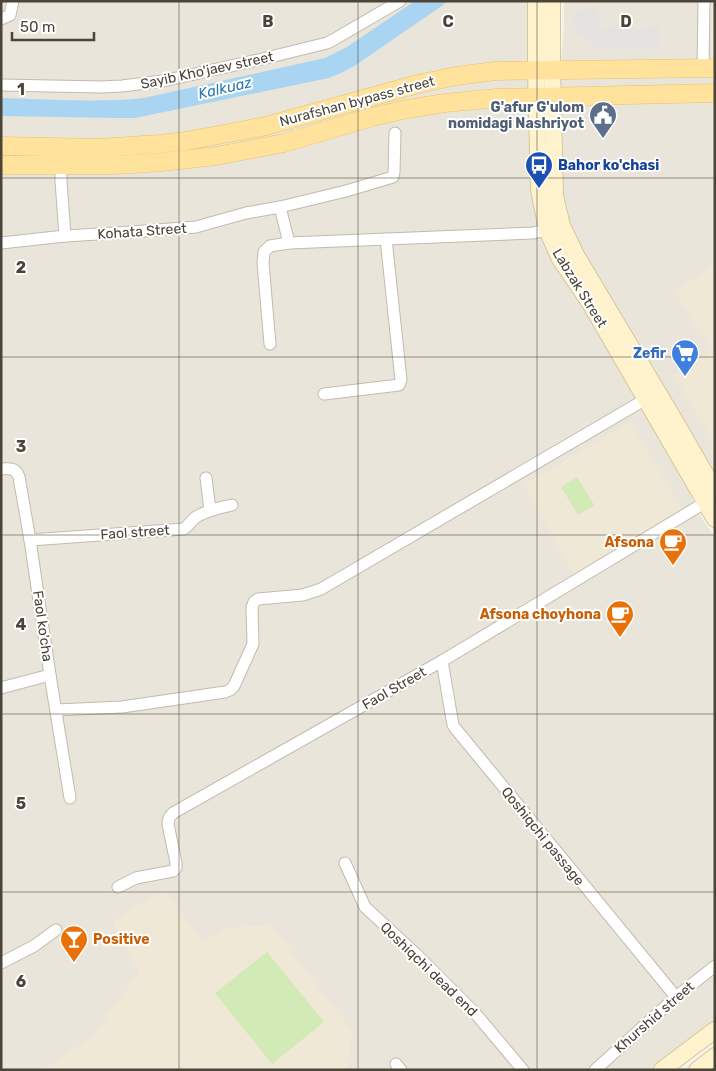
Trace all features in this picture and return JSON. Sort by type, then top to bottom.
[{"type":"main road","name":"Labzak Street","points":[[536,1],[544,71],[539,189],[542,210],[576,255],[678,426],[711,497],[715,519]]},
{"type":"main road","name":"Labzak Street","points":[[544,71],[552,1]]},
{"type":"main road","name":"Nurafshan bypass street","points":[[1,146],[83,148],[159,144],[213,136],[257,128],[409,86],[456,76],[495,71],[709,68]]},
{"type":"main road","name":"Nurafshan bypass street","points":[[1,165],[134,165],[216,156],[284,143],[398,111],[428,105],[497,98],[715,93]]},
{"type":"main road","points":[[345,104],[351,106],[354,111],[351,123]]},
{"type":"main road","name":"Labzak Street","points":[[555,228],[560,259],[590,303],[646,398],[711,497]]},
{"type":"main road","points":[[662,1070],[715,1030]]},
{"type":"main road","points":[[697,1070],[715,1056]]},
{"type":"street","points":[[1,19],[10,15],[13,1]]},
{"type":"street","name":"Sayib Kho'jaev street","points":[[1,84],[101,87],[163,81],[258,60],[333,40],[400,1]]},
{"type":"street","points":[[704,1],[709,68]]},
{"type":"street","points":[[704,19],[715,12]]},
{"type":"street","name":"Kohata Street","points":[[1,243],[65,236],[196,227],[246,213],[346,191],[393,177],[394,133]]},
{"type":"street","points":[[61,166],[65,236]]},
{"type":"street","points":[[280,207],[289,243]]},
{"type":"street","points":[[270,344],[263,263],[264,252],[270,246],[289,243],[533,233],[555,228]]},
{"type":"street","points":[[324,394],[399,385],[401,383],[386,239]]},
{"type":"street","points":[[56,710],[122,707],[230,690],[234,686],[253,644],[252,606],[254,602],[303,595],[321,589],[646,398]]},
{"type":"street","name":"Faol ko'cha","points":[[1,469],[13,468],[18,473],[70,798]]},
{"type":"street","points":[[206,478],[210,510]]},
{"type":"street","name":"Faol Street","points":[[118,887],[136,878],[173,871],[176,868],[168,824],[169,818],[173,813],[442,661],[711,497]]},
{"type":"street","name":"Faol street","points":[[30,540],[184,529],[194,518],[210,510],[232,506]]},
{"type":"street","name":"Qoshiqchi passage","points":[[442,661],[455,728],[676,997]]},
{"type":"street","points":[[1,688],[50,675]]},
{"type":"street","name":"Qoshiqchi dead end","points":[[344,862],[365,907],[416,954],[475,1013],[524,1070]]},
{"type":"street","points":[[1,963],[34,946],[56,930]]},
{"type":"street","name":"Khurshid street","points":[[595,1070],[676,997],[715,966]]},
{"type":"shaded area","points":[[1,1],[529,1],[530,189],[547,230],[647,398],[697,510],[715,538],[715,1024],[661,1070],[1,1070]]},
{"type":"shaded area","points":[[564,1],[715,1],[715,493],[576,255],[554,157],[564,26]]},
{"type":"shaded area","points":[[596,7],[602,29],[633,21],[635,30],[659,25],[661,47],[596,48],[575,30],[574,12]]},
{"type":"shaded area","points":[[715,265],[715,443],[674,375],[712,351],[674,291]]},
{"type":"shaded area","points":[[630,421],[682,509],[574,575],[524,485]]},
{"type":"shaded area","points":[[163,890],[203,942],[225,928],[271,925],[352,1031],[347,1070],[44,1070],[94,1035],[139,972],[112,922]]},
{"type":"green space","points":[[577,477],[594,505],[578,515],[561,487]]},
{"type":"green space","points":[[267,952],[324,1022],[272,1064],[215,993]]},
{"type":"water","name":"Kalkuaz","points":[[415,1],[447,1],[356,65],[329,78],[135,118],[1,116],[1,98],[90,100],[144,98],[325,58],[347,47]]},
{"type":"place","name":"G'afur G'ulom nomidagi Nashriyot","points":[[603,139]]},
{"type":"place","name":"Bahor ko'chasi","points":[[539,189]]},
{"type":"place","name":"Zefir","points":[[685,377]]},
{"type":"place","name":"Afsona","points":[[673,566]]},
{"type":"place","name":"Afsona choyhona","points":[[620,638]]},
{"type":"place","name":"Positive","points":[[74,963]]}]
